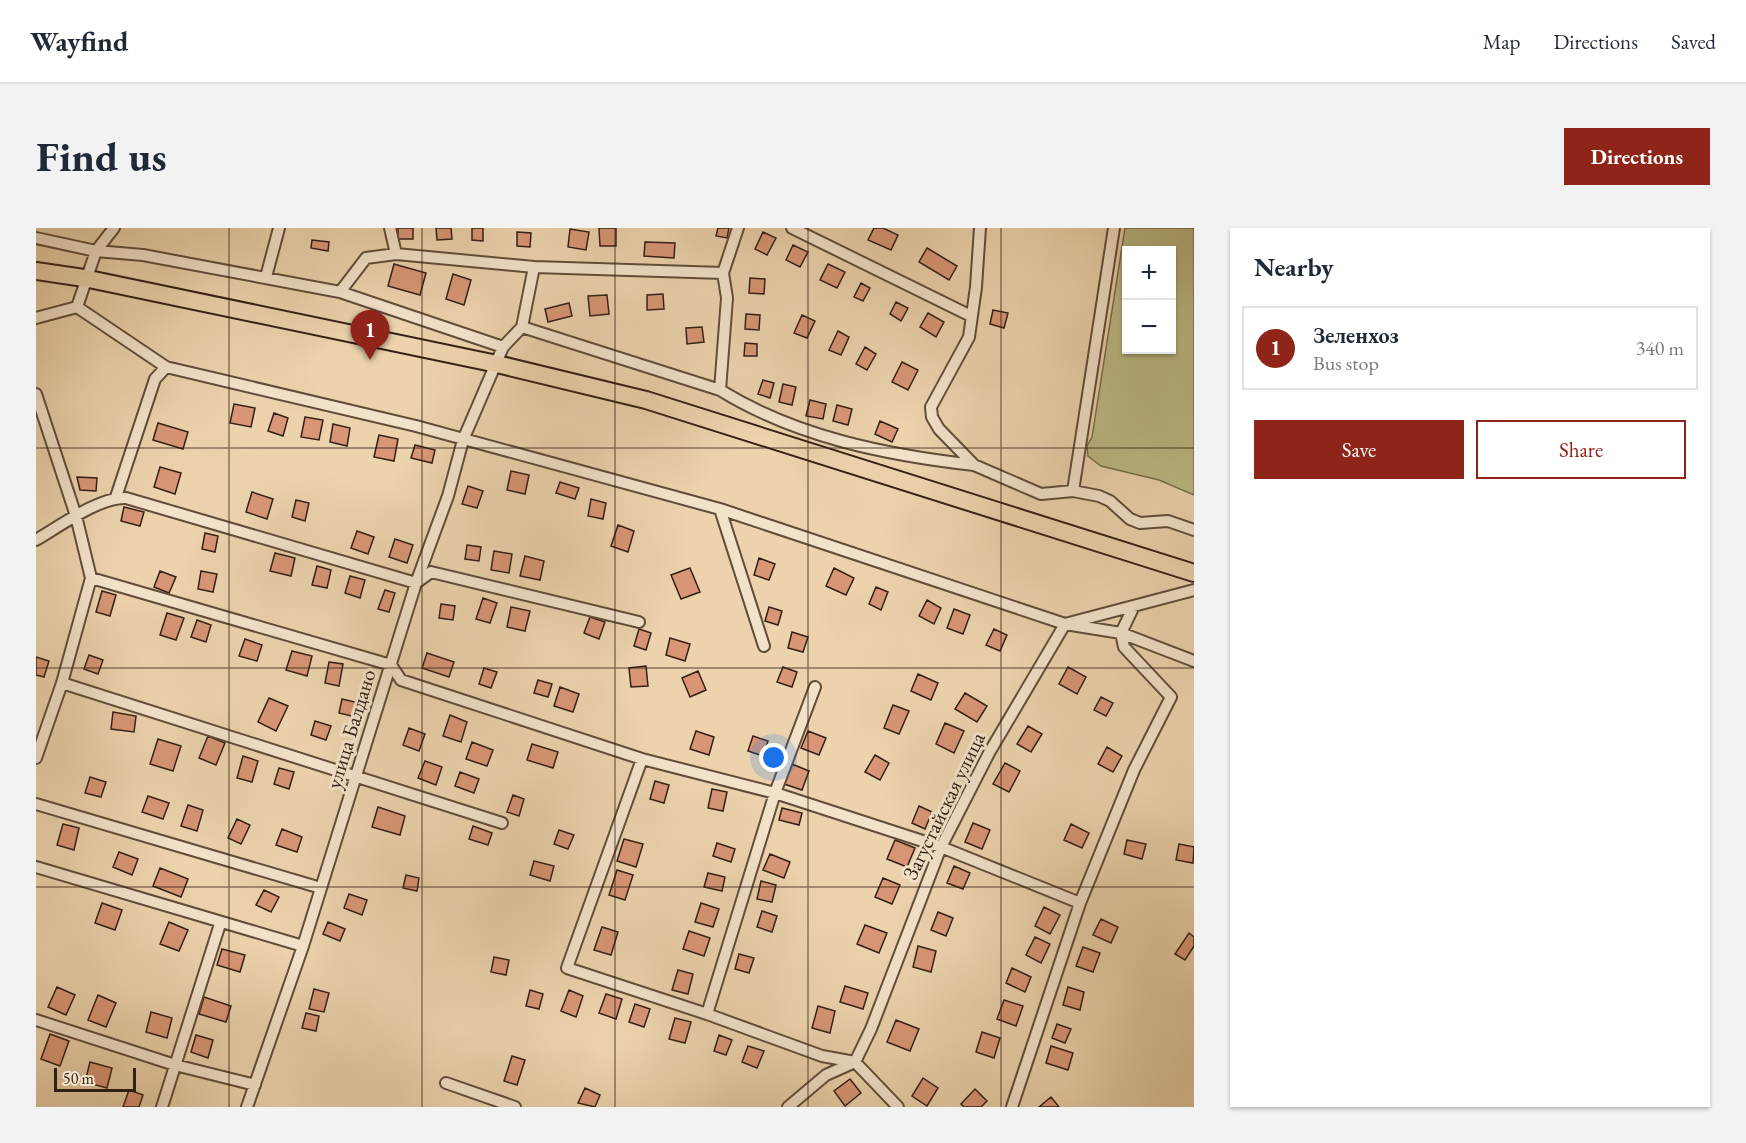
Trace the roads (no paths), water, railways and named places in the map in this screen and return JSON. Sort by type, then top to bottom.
[{"type":"main road","points":[[36,271],[84,278],[497,364],[646,400],[1194,573]]},
{"type":"street","points":[[77,308],[84,278],[96,251],[114,228]]},
{"type":"street","points":[[266,277],[279,228]]},
{"type":"street","points":[[390,228],[396,254]]},
{"type":"street","points":[[720,390],[727,298],[723,273],[738,228]]},
{"type":"street","points":[[792,228],[971,316]]},
{"type":"street","points":[[974,465],[939,429],[932,407],[969,337],[976,287],[980,228]]},
{"type":"street","points":[[1073,490],[1114,228]]},
{"type":"street","points":[[36,238],[96,251],[143,255],[340,292],[503,347],[522,327],[534,267]]},
{"type":"street","points":[[340,292],[366,258],[396,254],[534,267],[723,273]]},
{"type":"street","points":[[36,318],[77,308],[166,367],[463,440],[720,509],[1065,624],[1121,633],[1194,661]]},
{"type":"street","points":[[522,327],[720,390],[744,405],[802,430],[882,452],[974,465],[1041,494],[1073,490],[1110,501],[1130,519],[1140,523],[1168,521],[1194,530]]},
{"type":"street","name":"улица Балдано","points":[[247,1107],[303,946],[416,583],[448,496],[463,440],[503,347]]},
{"type":"street","points":[[116,497],[155,379],[166,367]]},
{"type":"street","points":[[36,394],[76,516],[91,578],[62,683],[36,758]]},
{"type":"street","points":[[36,540],[76,516],[116,497],[126,498],[416,583],[431,572],[639,622]]},
{"type":"street","points":[[720,509],[764,646]]},
{"type":"street","points":[[91,578],[392,665],[401,680],[642,759],[775,793],[941,847],[1080,903]]},
{"type":"street","points":[[1065,624],[1194,590]]},
{"type":"street","points":[[1012,1107],[1080,903],[1134,770],[1171,697],[1124,647],[1121,633],[1134,606]]},
{"type":"street","name":"Загустайская улица","points":[[855,1062],[871,1029],[941,847],[989,753],[1065,624]]},
{"type":"street","points":[[62,683],[502,823]]},
{"type":"street","points":[[707,1014],[775,793],[815,687]]},
{"type":"street","points":[[642,759],[567,968],[707,1014],[822,1056],[855,1062],[898,1107]]},
{"type":"street","points":[[36,804],[321,888]]},
{"type":"street","points":[[36,867],[220,924],[303,946]]},
{"type":"street","points":[[162,1107],[220,924]]},
{"type":"street","points":[[36,1033],[38,1021],[175,1065],[255,1085]]},
{"type":"street","points":[[788,1107],[825,1075],[855,1062]]},
{"type":"street","points":[[446,1083],[516,1107]]},
{"type":"place","name":"Зеленхоз","points":[[370,360]]}]
